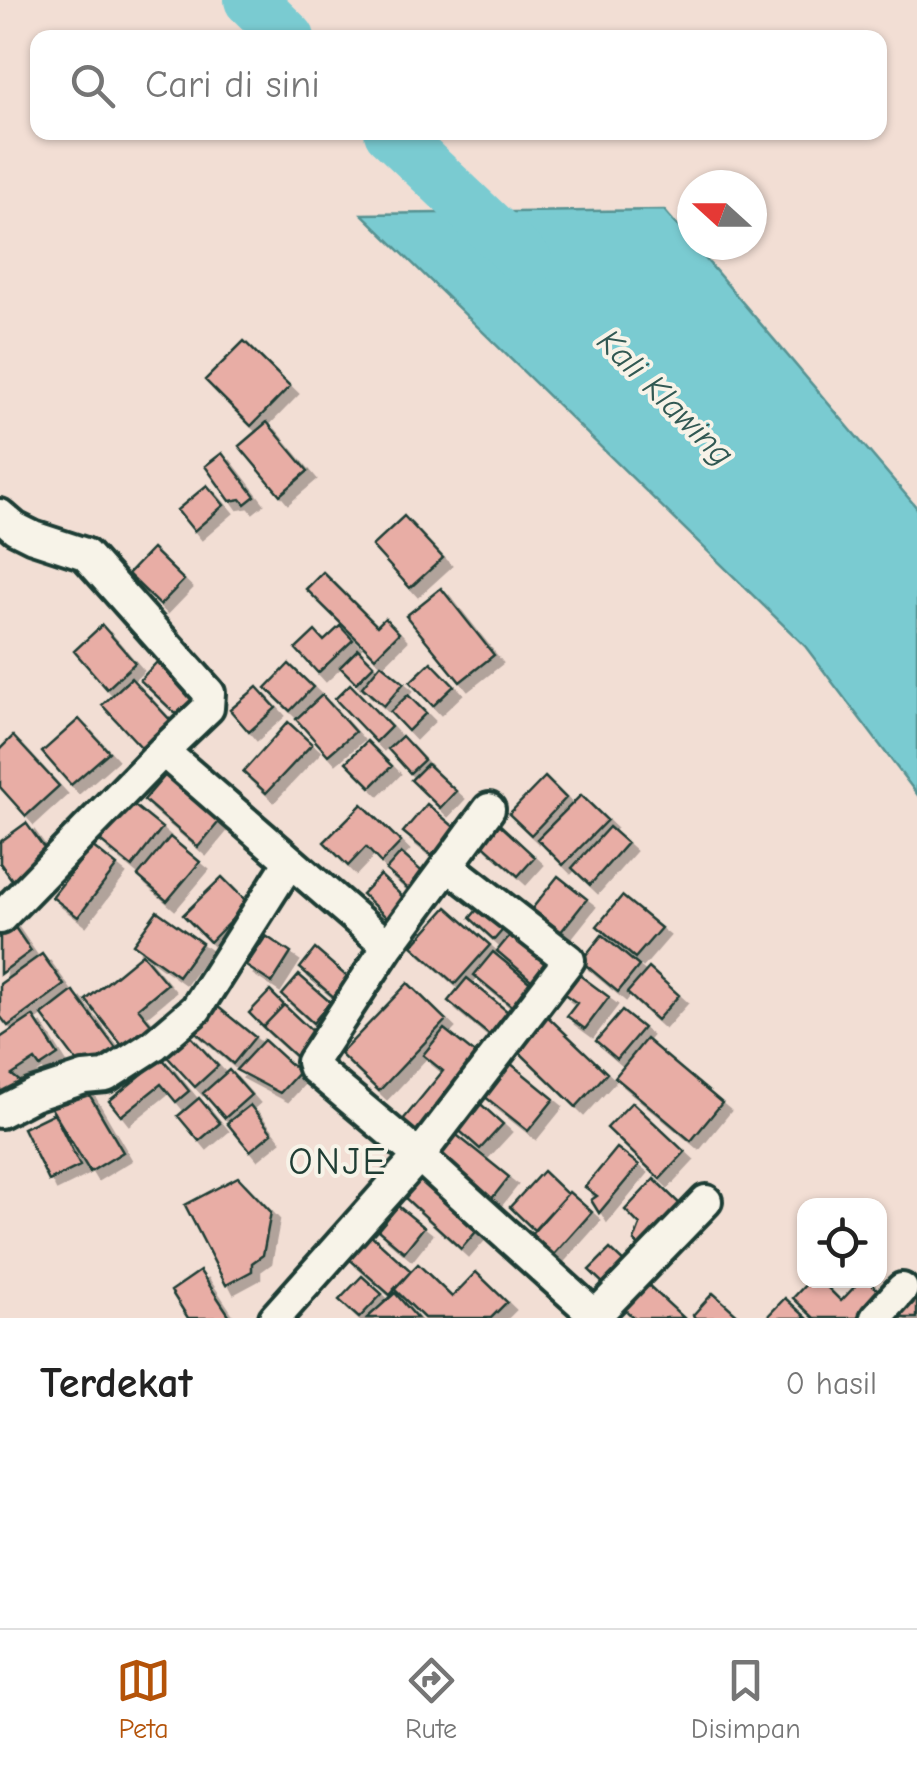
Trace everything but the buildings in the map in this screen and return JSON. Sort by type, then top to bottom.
[{"type":"street","points":[[0,515],[33,537],[85,554],[209,692],[208,708],[162,750],[0,918]]},
{"type":"street","points":[[162,750],[388,946]]},
{"type":"street","points":[[489,809],[388,946],[312,1062],[314,1068],[597,1317],[706,1201]]},
{"type":"street","points":[[0,1112],[84,1078],[106,1076],[154,1045],[196,1009],[289,863]]},
{"type":"street","points":[[275,1318],[418,1156],[569,960],[447,865]]},
{"type":"street","points":[[876,1318],[902,1289]]},
{"type":"water","points":[[664,210],[677,225],[677,260],[706,260],[917,508],[917,794],[805,646],[362,214]]},
{"type":"waterway","name":"Kali Klawing","points":[[250,0],[281,30]]},
{"type":"waterway","name":"Kali Klawing","points":[[398,140],[527,262]]},
{"type":"district","name":"ONJE","points":[[338,1161]]}]
